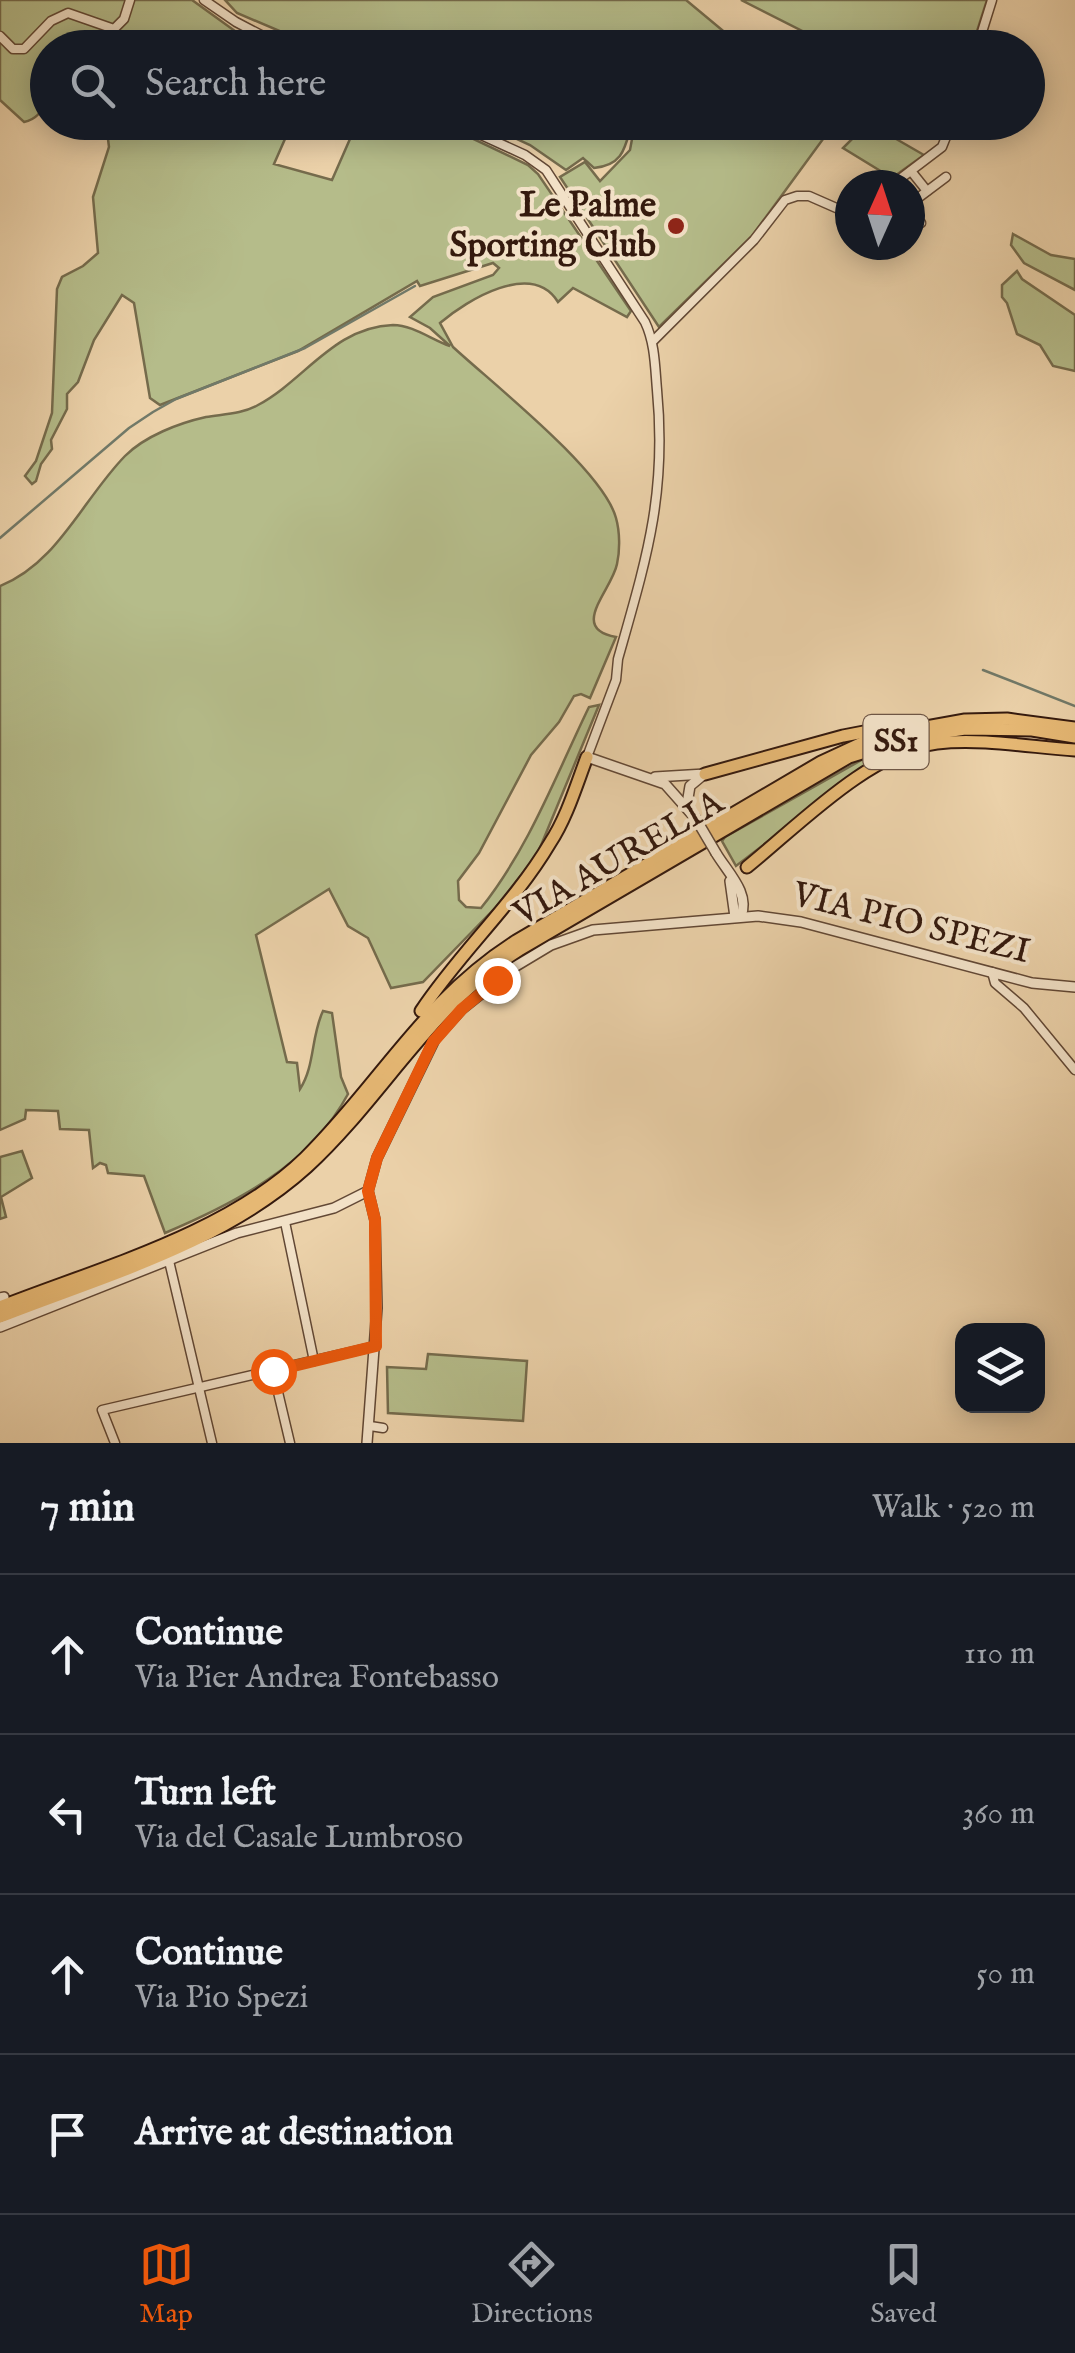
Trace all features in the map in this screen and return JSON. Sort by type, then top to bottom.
[{"type":"highway","name":"VIA AURELIA","points":[[1,1301],[70,1280],[199,1229],[274,1183],[304,1158],[455,986],[516,941],[842,751],[892,734],[944,723],[1007,719],[1075,728]]},
{"type":"highway","points":[[705,774],[862,731],[944,723]]},
{"type":"highway","name":"VIA AURELIA","points":[[0,1317],[200,1238],[258,1205],[310,1164],[435,1018],[477,978],[826,768],[894,742],[965,728],[1075,736]]},
{"type":"highway","points":[[746,867],[864,772],[901,751],[950,742],[1075,750]]},
{"type":"highway","points":[[398,1049],[455,962],[544,853],[563,820],[587,757]]},
{"type":"street","points":[[42,30],[68,13],[116,29],[130,0]]},
{"type":"street","points":[[204,0],[250,30]]},
{"type":"street","points":[[983,30],[992,0]]},
{"type":"street","points":[[0,36],[11,48],[24,49],[30,43]]},
{"type":"street","points":[[492,140],[546,170],[652,340],[660,444],[655,521],[618,659],[616,680],[587,757],[671,788],[688,806],[744,897],[776,916]]},
{"type":"street","points":[[911,170],[942,147],[945,140]]},
{"type":"street","points":[[925,188],[927,191],[946,177]]},
{"type":"street","points":[[652,340],[754,240],[786,200],[809,196],[835,207]]},
{"type":"street","points":[[647,777],[705,774]]},
{"type":"street","points":[[688,806],[690,786],[705,774]]},
{"type":"street","points":[[725,869],[736,872],[746,867]]},
{"type":"street","points":[[738,916],[746,867]]},
{"type":"street","points":[[714,918],[730,901],[732,889],[725,869]]},
{"type":"street","points":[[730,901],[738,916]]},
{"type":"street","name":"VIA PIO SPEZI","points":[[368,1191],[380,1150],[435,1039],[458,1012],[528,958],[575,935],[626,925],[776,916],[1045,986],[1075,987]]},
{"type":"street","points":[[992,972],[994,983],[1026,1010],[1075,1070]]},
{"type":"street","points":[[0,1328],[237,1233],[334,1208],[368,1191],[375,1220],[376,1346],[367,1443]]},
{"type":"street","points":[[284,1222],[314,1361]]},
{"type":"street","points":[[170,1261],[212,1443]]},
{"type":"street","points":[[115,1443],[102,1410],[376,1346]]},
{"type":"street","points":[[273,1371],[290,1443]]},
{"type":"street","points":[[370,1426],[384,1428]]},
{"type":"green space","points":[[0,0],[192,0],[233,30],[30,30],[30,120],[24,122],[0,100]]},
{"type":"green space","points":[[225,0],[686,0],[722,30],[277,30],[237,13]]},
{"type":"green space","points":[[741,0],[987,0],[977,30],[800,30]]},
{"type":"green space","points":[[108,140],[285,140],[274,164],[332,180],[350,140],[476,140],[528,165],[538,174],[631,311],[627,317],[573,288],[558,302],[547,290],[532,284],[516,284],[482,295],[440,323],[453,347],[545,428],[591,476],[607,498],[619,535],[614,574],[594,617],[595,626],[602,633],[616,637],[590,698],[574,696],[559,722],[531,755],[479,853],[458,881],[459,900],[466,907],[481,908],[498,885],[541,811],[589,707],[599,705],[537,855],[496,907],[423,982],[391,988],[368,938],[348,926],[329,889],[256,935],[287,1062],[297,1063],[300,1089],[323,1011],[332,1013],[341,1077],[348,1094],[313,1141],[269,1179],[218,1209],[165,1233],[144,1176],[108,1173],[106,1165],[100,1163],[93,1168],[89,1130],[60,1129],[58,1111],[26,1110],[25,1119],[0,1130],[0,586],[20,576],[54,547],[110,473],[142,442],[185,423],[258,405],[337,345],[372,328],[400,326],[450,346],[410,317],[433,297],[493,275],[499,268],[493,263],[420,286],[417,281],[298,351],[160,405],[150,398],[134,303],[122,295],[94,340],[78,382],[67,394],[67,409],[51,440],[52,449],[32,484],[25,476],[36,461],[52,413],[57,289],[62,277],[98,253],[93,197]]},
{"type":"green space","points":[[519,140],[627,140],[612,163],[594,168],[583,158],[566,170]]},
{"type":"green space","name":"Le Palme Sporting Club","points":[[632,140],[822,140],[752,236],[659,327],[560,177],[585,162],[600,181],[630,150]]},
{"type":"green space","points":[[851,140],[898,140],[924,155],[903,170],[879,170],[843,148]]},
{"type":"green space","points":[[1013,234],[1051,255],[1075,259],[1075,290],[1024,263],[1011,245]]},
{"type":"green space","points":[[1017,271],[1022,279],[1075,315],[1075,371],[1053,366],[1040,345],[1017,334],[1002,297],[1002,285]]},
{"type":"green space","points":[[865,758],[869,764],[736,866],[722,841],[725,837]]},
{"type":"green space","points":[[22,1151],[32,1178],[1,1197],[6,1217],[0,1219],[0,1157]]},
{"type":"green space","points":[[428,1354],[527,1361],[523,1421],[388,1413],[387,1367],[426,1369]]},
{"type":"waterway","points":[[0,538],[153,412],[176,399],[305,348],[415,286]]},
{"type":"waterway","points":[[983,670],[1075,706]]},
{"type":"place","name":"Le Palme Sporting Club","points":[[676,226]]},
{"type":"route","points":[[273,1371],[376,1346],[375,1220],[368,1191],[377,1158],[433,1042],[462,1009],[497,980]]}]
